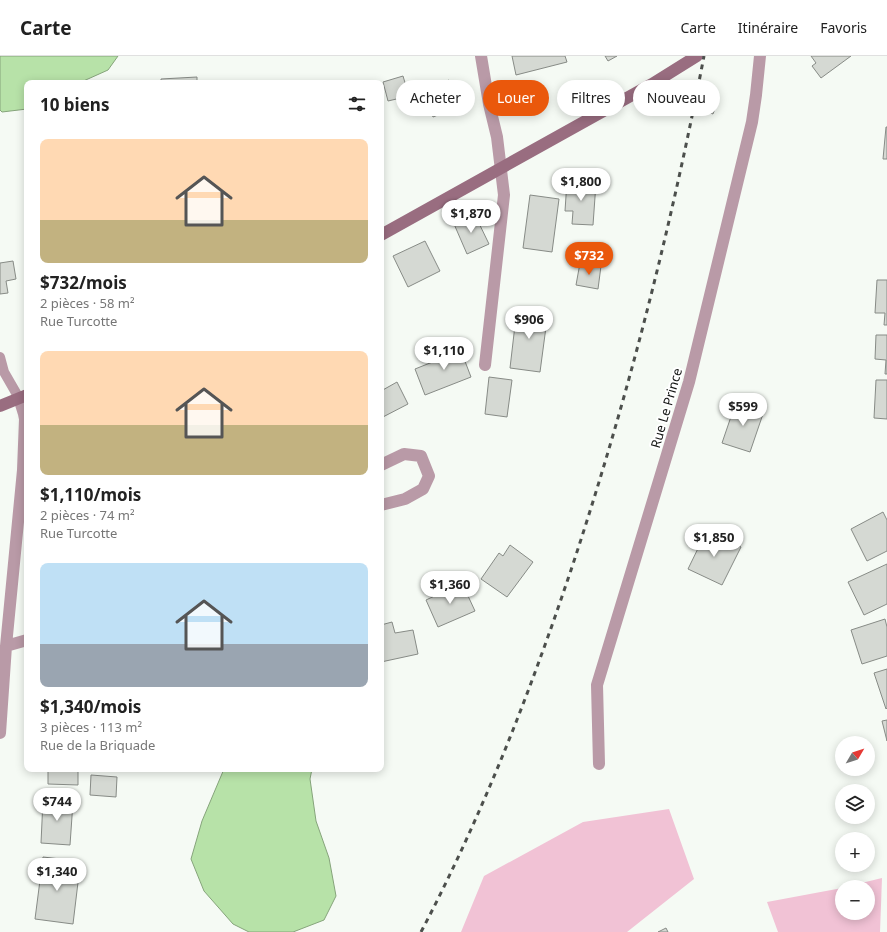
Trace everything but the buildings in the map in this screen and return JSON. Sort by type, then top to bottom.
[{"type":"street","points":[[481,56],[485,85],[497,137],[504,195],[485,365]]},
{"type":"street","points":[[384,233],[652,84],[697,56]]},
{"type":"street","name":"Rue Le Prince","points":[[599,764],[597,685],[689,382],[752,122],[760,56]]},
{"type":"street","points":[[0,406],[23,396],[23,462],[6,646],[0,733]]},
{"type":"street","points":[[384,464],[404,454],[421,456],[429,476],[424,489],[405,499],[384,504]]},
{"type":"street","points":[[6,646],[24,641]]},
{"type":"lane","points":[[0,357],[4,372],[23,396]]},
{"type":"shaded area","points":[[0,56],[118,56],[108,70],[86,80],[24,80],[24,109],[2,112],[0,110]]},
{"type":"shaded area","points":[[223,772],[311,772],[310,779],[316,821],[329,858],[336,896],[324,920],[293,932],[249,932],[233,924],[204,891],[191,859],[202,821]]},
{"type":"shaded area","points":[[669,809],[694,879],[627,932],[461,932],[484,876],[583,822]]},
{"type":"shaded area","points":[[882,878],[880,932],[778,932],[767,902],[835,889],[835,920],[875,920],[875,880],[874,880]]},
{"type":"railway","points":[[421,932],[444,887],[485,797],[523,705],[573,564],[612,438],[647,312],[663,248],[704,56]]}]
